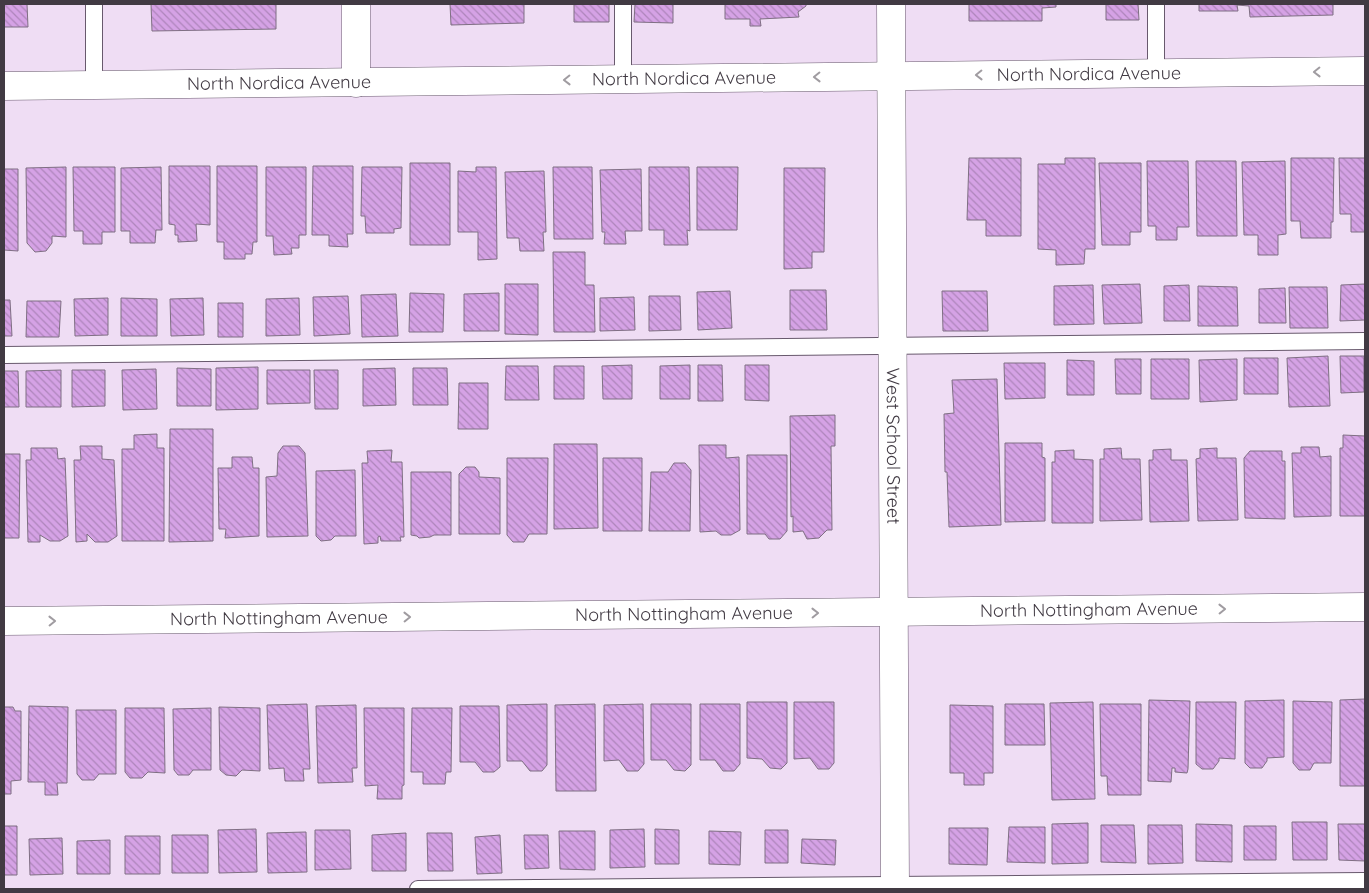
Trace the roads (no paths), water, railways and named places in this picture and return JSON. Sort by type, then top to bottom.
[{"type":"street","points":[[356,4],[356,82]]},
{"type":"street","name":"West School Street","points":[[891,4],[895,887]]},
{"type":"street","name":"North Nordica Avenue","points":[[4,86],[1365,71]]},
{"type":"street","name":"North Nottingham Avenue","points":[[4,621],[1365,607]]},
{"type":"lane","points":[[94,4],[94,85]]},
{"type":"lane","points":[[623,4],[624,79]]},
{"type":"lane","points":[[1156,4],[1156,74]]},
{"type":"lane","points":[[4,355],[1365,341]]},
{"type":"lane","points":[[418,889],[895,887],[1365,881]]}]
